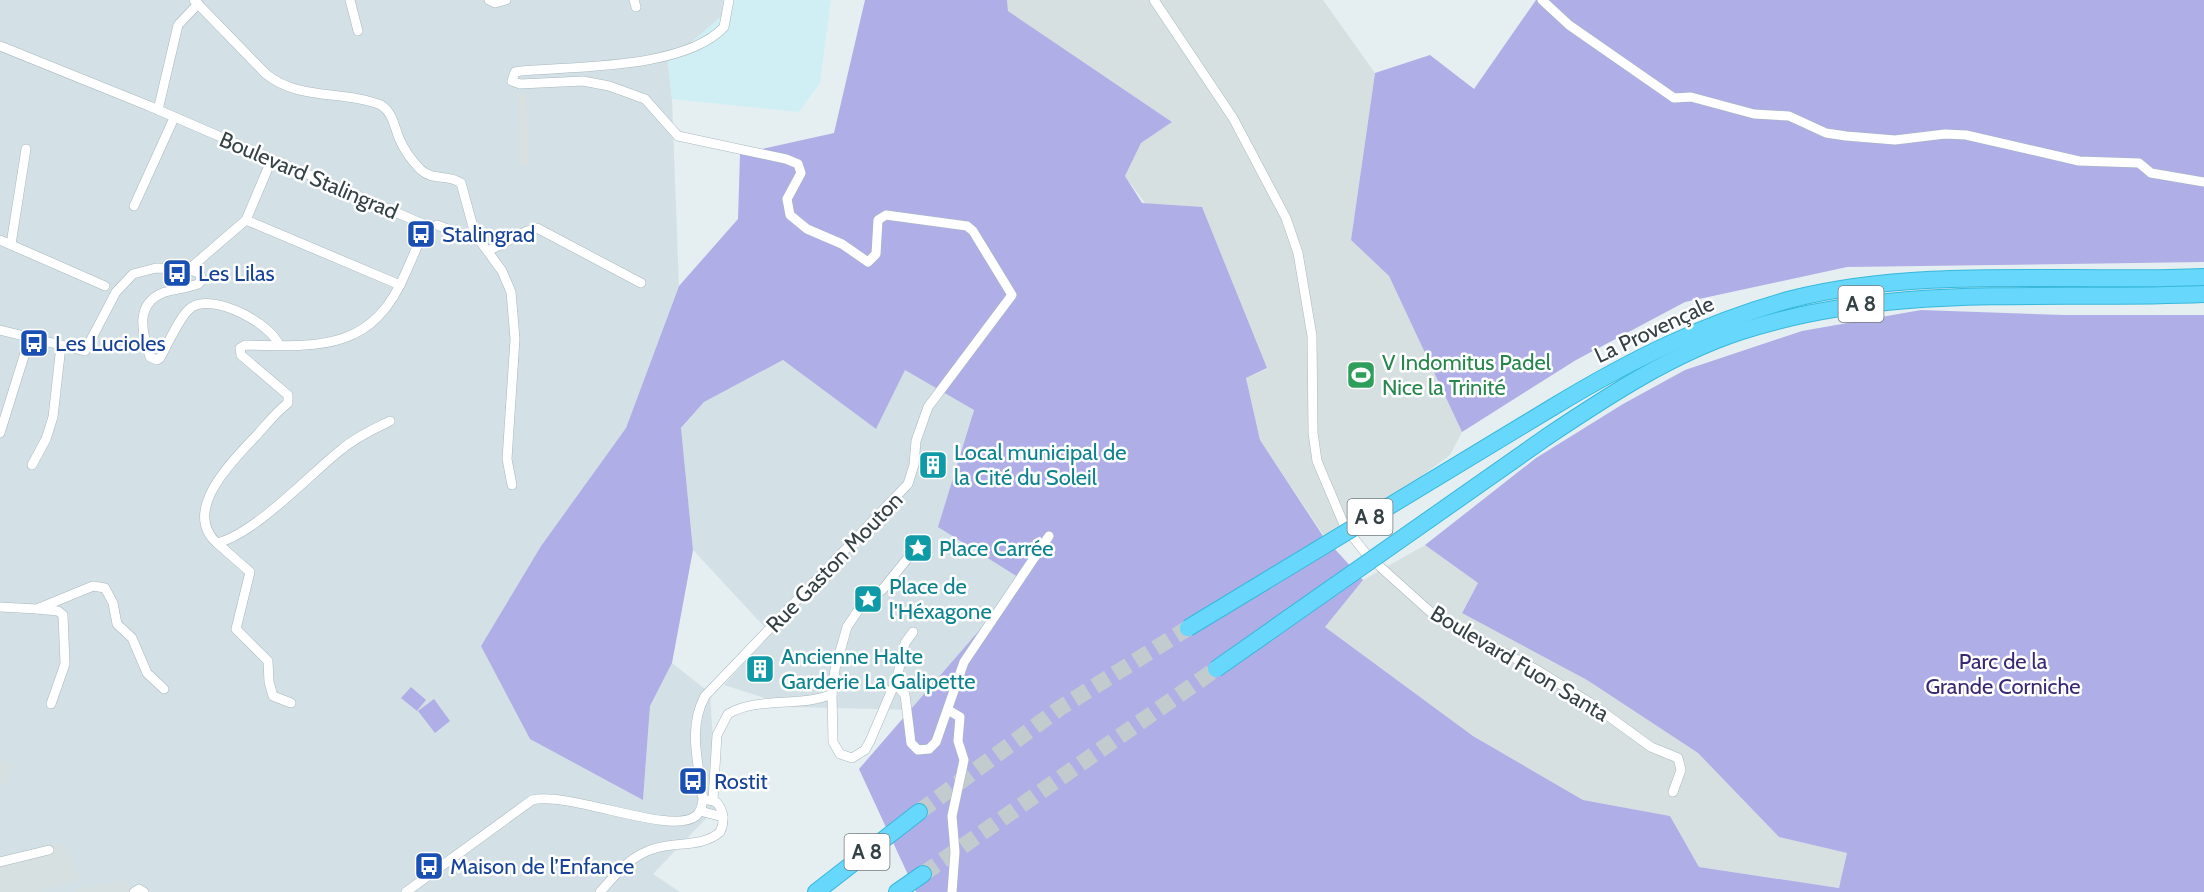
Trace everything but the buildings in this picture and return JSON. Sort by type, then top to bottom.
[{"type":"highway","name":"La Provençale","points":[[1188,628],[1630,362],[1683,336],[1731,318],[1794,299],[1868,286],[1926,281],[2204,277]]},
{"type":"highway","name":"La Provençale","points":[[1216,669],[1602,400],[1666,363],[1738,332],[1803,315],[1916,298],[2204,294]]},
{"type":"highway","name":"A 8","points":[[816,892],[919,812]]},
{"type":"highway","name":"A 8","points":[[897,892],[923,874]]},
{"type":"street","points":[[350,0],[358,31]]},
{"type":"street","points":[[492,1],[506,0]]},
{"type":"street","name":"Rue Gaston Mouton","points":[[703,800],[695,736],[697,714],[705,696],[908,484],[913,471],[916,441],[928,407],[1012,295],[973,231],[967,226],[886,215],[878,220],[876,254],[868,262],[842,244],[807,229],[790,215],[787,199],[801,173],[798,164],[786,159],[678,136],[645,99],[609,86],[583,81],[520,84],[512,81],[515,72],[647,60],[691,49],[724,27],[729,0]]},
{"type":"street","name":"Boulevard Fuon Santa","points":[[1154,0],[1233,118],[1286,218],[1298,253],[1312,336],[1313,434],[1317,461],[1344,527],[1367,555],[1436,617],[1537,670],[1589,702],[1651,747],[1678,758],[1681,770],[1673,792]]},
{"type":"street","points":[[1542,0],[1569,25],[1674,98],[1691,97],[1754,114],[1789,116],[1826,133],[1895,140],[1945,134],[1997,140],[2079,161],[2139,164],[2151,173],[2204,182]]},
{"type":"street","points":[[158,110],[178,26],[196,2],[266,74],[279,84],[294,89],[372,101],[386,108],[404,149],[420,169],[434,178],[452,178],[461,183],[477,240]]},
{"type":"street","name":"Boulevard Stalingrad","points":[[0,46],[158,110],[271,161],[420,221],[423,228],[400,285],[382,314],[350,337],[320,345],[245,345],[240,348],[240,355],[289,399],[288,403],[234,458],[215,486],[206,511],[206,530],[217,543]]},
{"type":"street","points":[[134,206],[174,118]]},
{"type":"street","points":[[11,244],[26,149]]},
{"type":"street","points":[[189,269],[246,220],[271,161]]},
{"type":"street","points":[[246,220],[400,285]]},
{"type":"street","points":[[437,225],[477,240],[488,251],[507,281],[511,292],[515,339],[507,459],[512,485]]},
{"type":"street","points":[[488,251],[537,228],[641,283]]},
{"type":"street","points":[[0,240],[105,286]]},
{"type":"street","points":[[0,330],[61,346],[81,350],[89,348],[107,307],[125,281],[133,274],[156,268],[189,269],[200,274],[201,281],[198,284],[165,292],[154,297],[146,307],[142,320],[150,357],[157,360],[160,358],[189,309],[200,305],[217,305],[248,317],[274,333],[279,345]]},
{"type":"street","points":[[0,433],[30,337]]},
{"type":"street","points":[[32,465],[46,439],[53,417],[61,346]]},
{"type":"street","points":[[217,543],[231,540],[296,490],[342,449],[390,420]]},
{"type":"street","points":[[895,683],[905,695],[909,737],[913,747],[918,750],[933,747],[964,662],[1049,536]]},
{"type":"street","points":[[217,543],[250,572],[236,629],[268,661],[270,692],[273,696],[291,703]]},
{"type":"street","points":[[913,632],[905,643],[895,683],[865,750],[852,758],[846,758],[835,749],[832,694],[835,669],[847,627],[861,606],[882,590],[916,548]]},
{"type":"street","points":[[37,609],[93,586],[105,588],[113,603],[117,624],[132,638],[147,673],[164,689]]},
{"type":"street","points":[[0,607],[58,611],[63,615],[65,664],[51,704]]},
{"type":"street","points":[[713,800],[717,735],[728,714],[744,708],[799,704],[832,694]]},
{"type":"street","points":[[948,710],[960,717],[958,741],[963,760],[952,816],[955,852],[952,892]]},
{"type":"street","points":[[406,892],[532,800],[558,799],[664,820],[689,820],[700,811],[703,800],[713,800],[719,805],[723,817],[722,827],[716,836],[700,842],[648,851],[629,861],[600,892]]},
{"type":"street","points":[[700,811],[723,817]]},
{"type":"street","points":[[0,862],[50,850]]},
{"type":"street","points":[[134,892],[139,889],[144,892]]},
{"type":"shaded area","points":[[0,0],[723,0],[722,16],[668,62],[672,99],[679,286],[626,428],[541,546],[481,646],[643,799],[650,706],[672,663],[710,693],[717,807],[653,874],[680,892],[0,892]]},
{"type":"shaded area","points":[[723,0],[831,0],[820,83],[799,112],[672,99],[668,62],[722,16]]},
{"type":"shaded area","points":[[1007,0],[1323,0],[1375,73],[1351,240],[1389,276],[1462,432],[1450,455],[1394,497],[1324,536],[1260,440],[1246,378],[1267,369],[1125,176],[1141,143],[1172,122],[1008,11]]},
{"type":"shaded area","points":[[519,94],[526,94],[528,165],[520,165]]},
{"type":"shaded area","points":[[783,360],[876,429],[905,369],[974,409],[939,527],[1024,580],[913,710],[793,707],[724,685],[770,633],[693,550],[681,429],[704,402]]},
{"type":"shaded area","points":[[1425,545],[1478,583],[1462,612],[1587,680],[1698,753],[1779,837],[1847,853],[1840,888],[1699,867],[1670,816],[1583,800],[1473,736],[1325,627],[1363,580]]},
{"type":"shaded area","points":[[0,757],[14,766],[0,790]]},
{"type":"shaded area","points":[[62,843],[79,879],[38,892],[0,892],[0,858]]},
{"type":"shaded area","points":[[127,881],[127,892],[77,892],[76,889]]},
{"type":"green space","name":"Parc de la Grande Corniche","points":[[865,0],[1007,0],[1008,11],[1172,122],[1141,143],[1125,176],[1142,203],[1202,207],[1267,368],[1246,378],[1260,440],[1323,536],[1363,580],[1325,627],[1473,736],[1583,800],[1670,816],[1699,867],[1839,888],[1847,853],[1779,837],[1698,753],[1587,680],[1462,613],[1478,583],[1425,545],[1536,458],[1623,404],[1685,370],[1802,331],[1921,310],[2064,315],[2204,315],[2204,892],[916,892],[859,769],[1023,580],[938,527],[974,410],[905,370],[876,429],[783,360],[704,402],[681,428],[693,550],[672,663],[650,706],[643,800],[530,739],[481,646],[541,546],[626,428],[679,286],[738,219],[740,154],[834,133]]},
{"type":"green space","points":[[1536,0],[2204,0],[2204,262],[1847,267],[1685,302],[1576,360],[1462,432],[1389,276],[1351,240],[1375,73],[1430,55],[1474,89]]},
{"type":"green space","points":[[411,687],[426,700],[417,711],[401,698]]},
{"type":"green space","points":[[434,699],[450,721],[435,733],[418,711]]},
{"type":"tunnel","points":[[919,812],[1060,708],[1188,628]]},
{"type":"tunnel","points":[[923,874],[1216,669]]},
{"type":"place","name":"Stalingrad","points":[[421,234]]},
{"type":"place","name":"Les Lilas","points":[[177,273]]},
{"type":"place","name":"Les Lucioles","points":[[34,343]]},
{"type":"place","name":"V Indomitus Padel Nice la Trinité","points":[[1361,375]]},
{"type":"place","name":"Local municipal de la Cité du Soleil","points":[[933,465]]},
{"type":"place","name":"Place Carrée","points":[[918,548]]},
{"type":"place","name":"Place de l'Héxagone","points":[[868,599]]},
{"type":"place","name":"Ancienne Halte Garderie La Galipette","points":[[760,669]]},
{"type":"place","name":"Rostit","points":[[693,781]]},
{"type":"place","name":"Maison de l’Enfance","points":[[429,866]]}]
